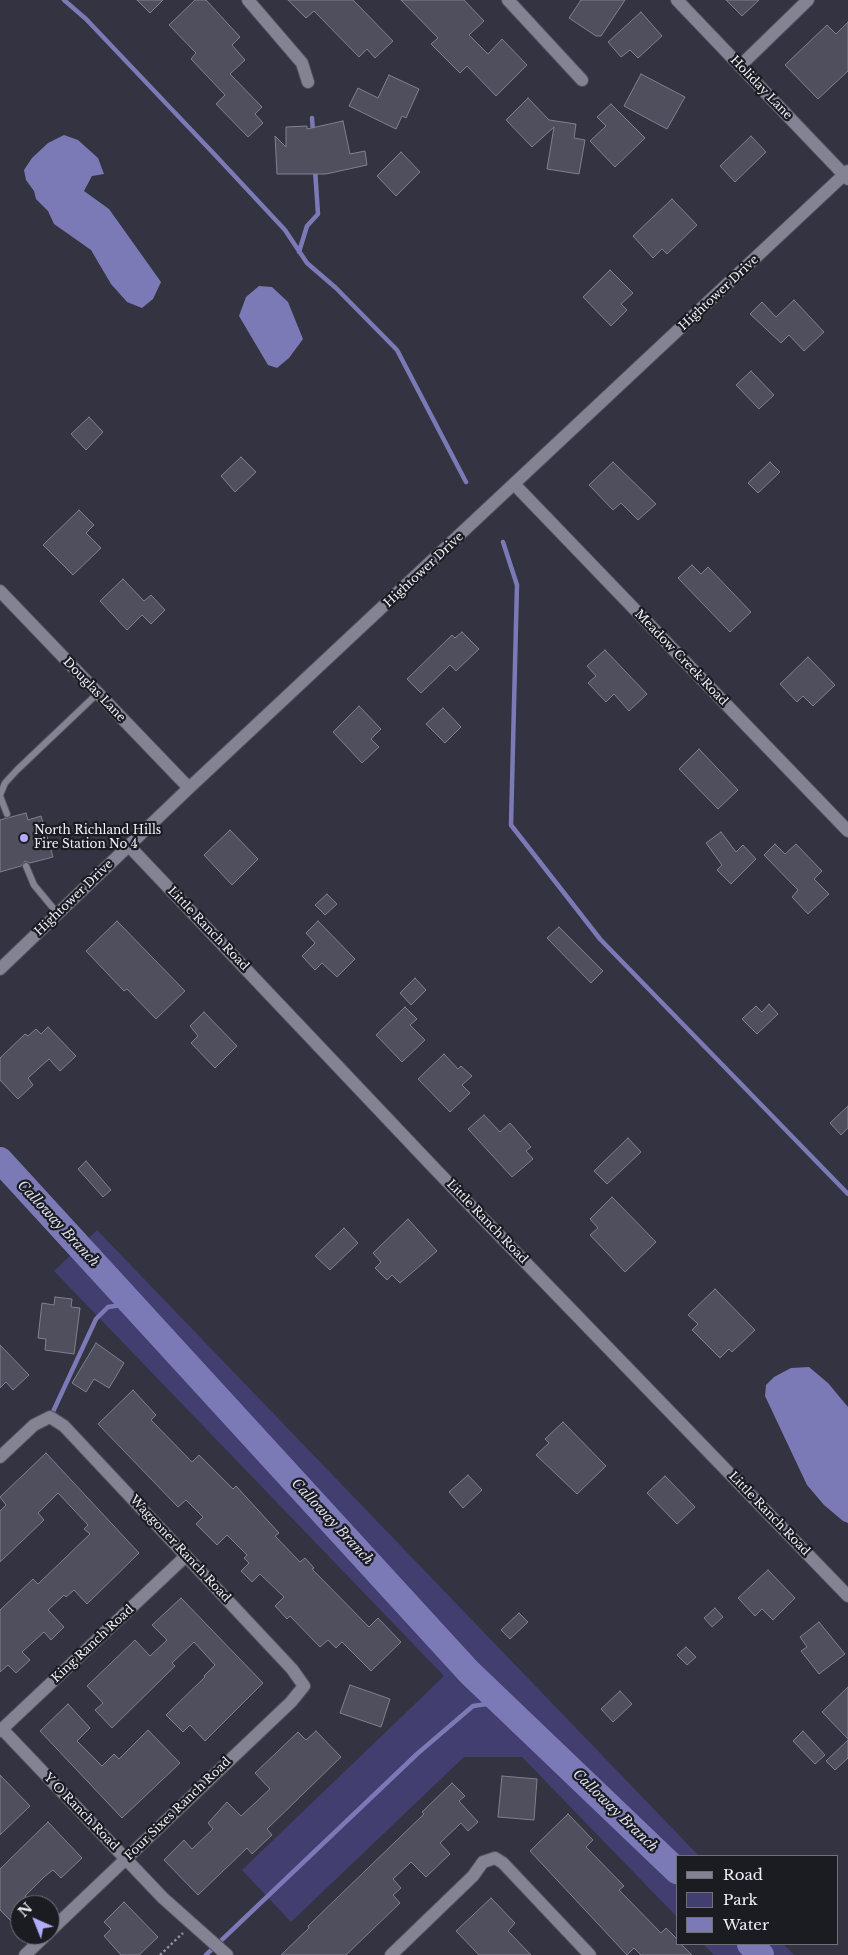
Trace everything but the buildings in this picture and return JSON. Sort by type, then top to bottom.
[{"type":"street","points":[[248,0],[302,63],[308,82]]},
{"type":"street","points":[[508,0],[582,80]]},
{"type":"street","name":"Holiday Lane","points":[[677,0],[847,175]]},
{"type":"street","points":[[740,66],[808,0]]},
{"type":"street","name":"Hightower Drive","points":[[1,966],[189,788],[847,175]]},
{"type":"street","name":"Meadow Creek Road","points":[[515,485],[848,832]]},
{"type":"street","name":"Douglas Lane","points":[[0,591],[189,788]]},
{"type":"street","name":"Little Ranch Road","points":[[129,846],[437,1171],[848,1596]]},
{"type":"street","name":"Waggoner Ranch Road","points":[[0,1457],[34,1425],[50,1417],[64,1426],[292,1669],[304,1686]]},
{"type":"street","name":"King Ranch Road","points":[[1,1730],[186,1556]]},
{"type":"street","name":"Four Sixes Ranch Road","points":[[60,1922],[291,1702],[304,1686]]},
{"type":"street","name":"Y O Ranch Road","points":[[1,1730],[163,1898],[227,1955]]},
{"type":"street","points":[[390,1955],[473,1876],[483,1862],[495,1858],[503,1863],[590,1955]]},
{"type":"street","points":[[25,1955],[36,1945]]},
{"type":"lane","points":[[7,814],[0,795],[5,783],[98,693]]},
{"type":"lane","points":[[26,866],[34,886],[58,914]]},
{"type":"path","points":[[160,1955],[196,1928]]},
{"type":"green space","points":[[97,1230],[698,1855],[676,1855],[676,1916],[522,1757],[464,1757],[291,1922],[242,1870],[444,1676],[54,1271]]},
{"type":"green space","points":[[704,1945],[784,1945],[794,1955],[714,1955]]},
{"type":"water","points":[[64,135],[78,140],[98,158],[104,174],[92,176],[84,191],[109,209],[161,282],[153,299],[142,308],[127,302],[111,284],[91,250],[54,224],[48,211],[36,199],[34,191],[26,180],[24,170],[32,158],[48,143]]},
{"type":"water","points":[[259,286],[272,287],[288,302],[303,339],[289,358],[277,368],[268,365],[239,316],[246,297]]},
{"type":"water","points":[[809,1367],[828,1383],[848,1407],[848,1523],[824,1505],[807,1485],[765,1396],[766,1385],[774,1377],[791,1368]]},
{"type":"waterway","points":[[64,0],[86,19],[285,230],[307,263],[336,288],[397,350],[466,482]]},
{"type":"waterway","points":[[312,118],[313,132]]},
{"type":"waterway","points":[[299,252],[307,226],[318,214],[315,169]]},
{"type":"waterway","points":[[503,542],[517,585],[511,825],[600,939],[848,1194]]},
{"type":"waterway","name":"Calloway Branch","points":[[0,1160],[469,1672],[676,1870]]},
{"type":"waterway","points":[[51,1416],[96,1319],[108,1307],[122,1305],[160,1335]]},
{"type":"waterway","points":[[206,1955],[417,1754],[473,1706],[501,1702]]},
{"type":"waterway","name":"Calloway Branch","points":[[751,1945],[761,1955]]},
{"type":"place","name":"North Richland Hills Fire Station No 4","points":[[24,838]]}]
